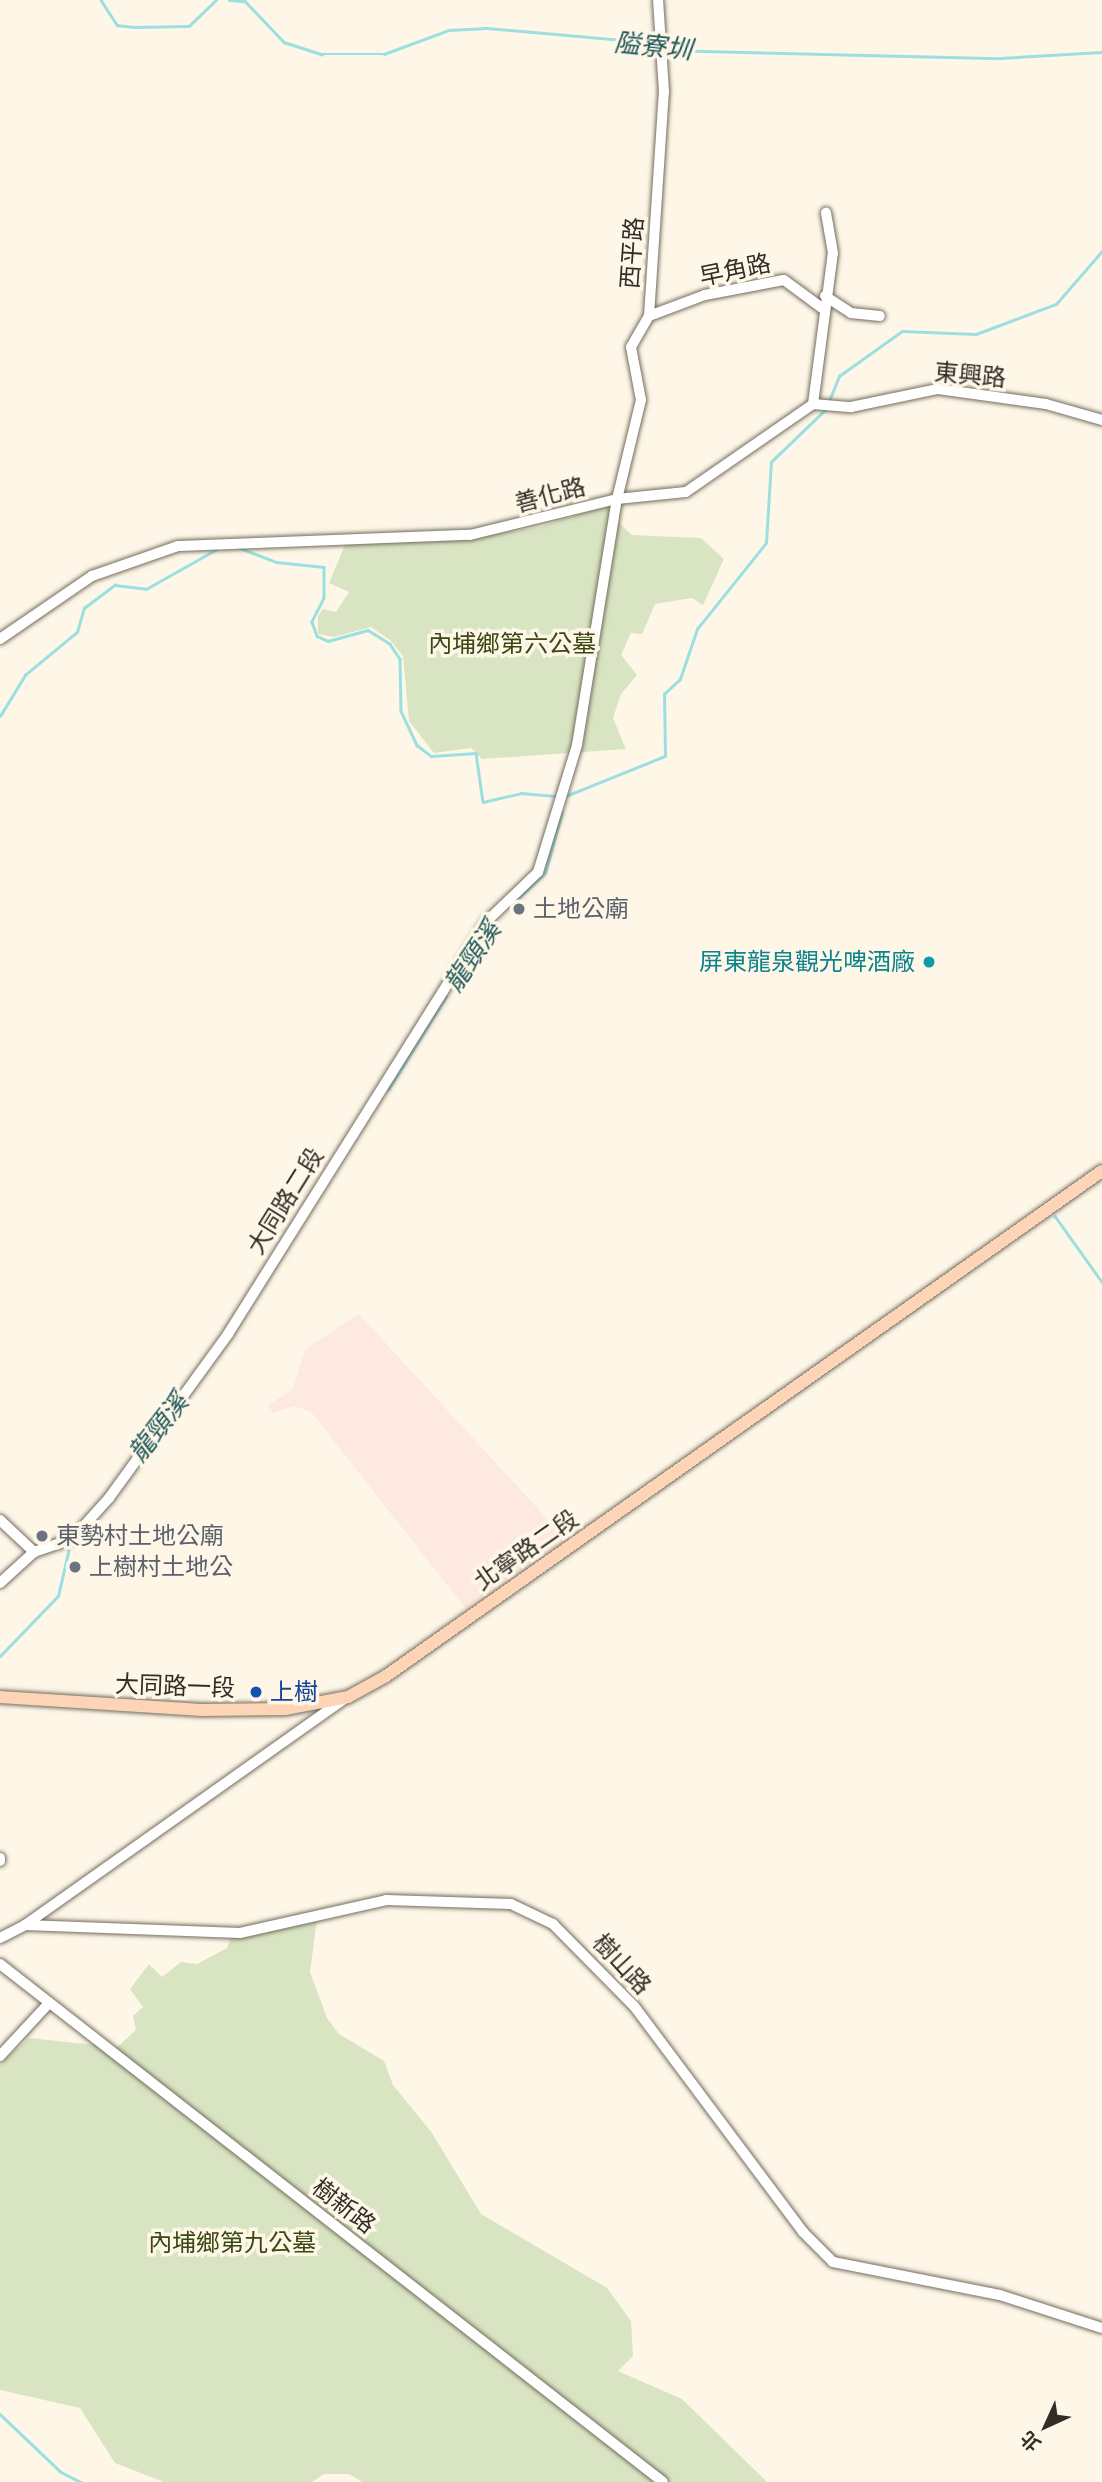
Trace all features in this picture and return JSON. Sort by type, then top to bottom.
[{"type":"main road","name":"北寧路二段","points":[[348,1697],[386,1676],[1102,1171]]},
{"type":"main road","name":"大同路一段","points":[[0,1697],[202,1710],[285,1710],[348,1697]]},
{"type":"street","name":"西平路","points":[[563,790],[577,745],[617,499],[642,393],[631,347],[649,316],[663,57],[658,0]]},
{"type":"street","points":[[824,406],[822,308],[834,253],[825,213]]},
{"type":"street","name":"早角路","points":[[649,316],[705,295],[784,280],[822,308]]},
{"type":"street","points":[[825,296],[852,313],[880,316]]},
{"type":"street","name":"東興路","points":[[824,406],[938,389],[1045,404],[1102,420]]},
{"type":"street","name":"善化路","points":[[0,639],[92,576],[178,546],[270,540],[470,535],[617,499],[686,492],[824,406]]},
{"type":"street","name":"大同路二段","points":[[0,1583],[34,1552],[72,1539],[109,1497],[228,1334],[473,943],[538,872],[563,790]]},
{"type":"street","points":[[0,1520],[34,1552]]},
{"type":"street","name":"北寧路二段","points":[[25,1926],[348,1697]]},
{"type":"street","name":"樹山路","points":[[0,1938],[25,1926],[199,1936],[240,1933],[386,1900],[511,1903],[552,1924],[634,2006],[803,2232],[833,2262],[1000,2295],[1102,2328]]},
{"type":"street","name":"樹新路","points":[[0,1964],[663,2482]]},
{"type":"street","points":[[0,2056],[48,2003]]},
{"type":"shaded area","points":[[359,1314],[565,1538],[465,1608],[311,1412],[294,1406],[273,1413],[268,1405],[293,1389],[305,1349]]},
{"type":"green space","name":"內埔鄉第六公墓","points":[[622,501],[619,523],[632,535],[701,538],[724,559],[703,605],[692,598],[655,604],[642,634],[631,633],[621,655],[637,675],[621,694],[613,718],[626,749],[482,759],[471,748],[434,753],[409,721],[403,656],[390,640],[371,627],[334,637],[318,634],[318,616],[323,609],[336,612],[349,592],[329,583],[345,545],[469,539],[539,527]]},
{"type":"green space","name":"內埔鄉第九公墓","points":[[317,1919],[310,1972],[327,2018],[339,2034],[384,2061],[393,2085],[432,2133],[481,2214],[607,2288],[631,2321],[633,2356],[618,2371],[682,2399],[767,2482],[362,2482],[349,2474],[324,2474],[312,2482],[164,2482],[115,2463],[80,2408],[0,2390],[0,2064],[29,2038],[95,2045],[110,2054],[136,2030],[133,2016],[143,2007],[130,1989],[149,1964],[162,1977],[181,1962],[197,1964],[227,1948],[231,1935]]},
{"type":"waterway","name":"隘寮圳","points":[[101,0],[117,25],[133,27],[189,26],[216,0]]},
{"type":"waterway","name":"隘寮圳","points":[[229,0],[245,1],[284,42],[322,54],[384,54],[449,30],[487,28],[633,41],[656,50]]},
{"type":"waterway","name":"隘寮圳","points":[[663,50],[1000,58],[1102,52]]},
{"type":"waterway","name":"龍頸溪","points":[[829,401],[839,376],[902,331],[976,334],[1056,304],[1102,251]]},
{"type":"waterway","name":"龍頸溪","points":[[566,796],[665,756],[664,694],[680,679],[697,629],[766,543],[771,462],[827,408]]},
{"type":"waterway","points":[[240,548],[276,562],[324,567],[324,598],[312,622],[317,636],[328,641],[368,630],[390,644],[400,659],[401,711],[417,745],[431,756],[476,753],[483,802],[521,793],[558,796]]},
{"type":"waterway","points":[[0,716],[25,675],[77,632],[84,608],[115,585],[146,589],[217,549]]},
{"type":"waterway","name":"龍頸溪","points":[[514,902],[545,873],[562,812]]},
{"type":"waterway","name":"龍頸溪","points":[[388,1090],[446,997]]},
{"type":"waterway","points":[[1055,1216],[1102,1282]]},
{"type":"waterway","points":[[0,1656],[58,1596],[70,1544]]},
{"type":"waterway","points":[[0,2414],[61,2472],[81,2482]]},
{"type":"place","name":"土地公廟","points":[[519,909]]},
{"type":"place","name":"屏東龍泉觀光啤酒廠","points":[[929,962]]},
{"type":"place","name":"東勢村土地公廟","points":[[42,1536]]},
{"type":"place","name":"上樹村土地公","points":[[75,1567]]},
{"type":"place","name":"上樹","points":[[256,1692]]}]
